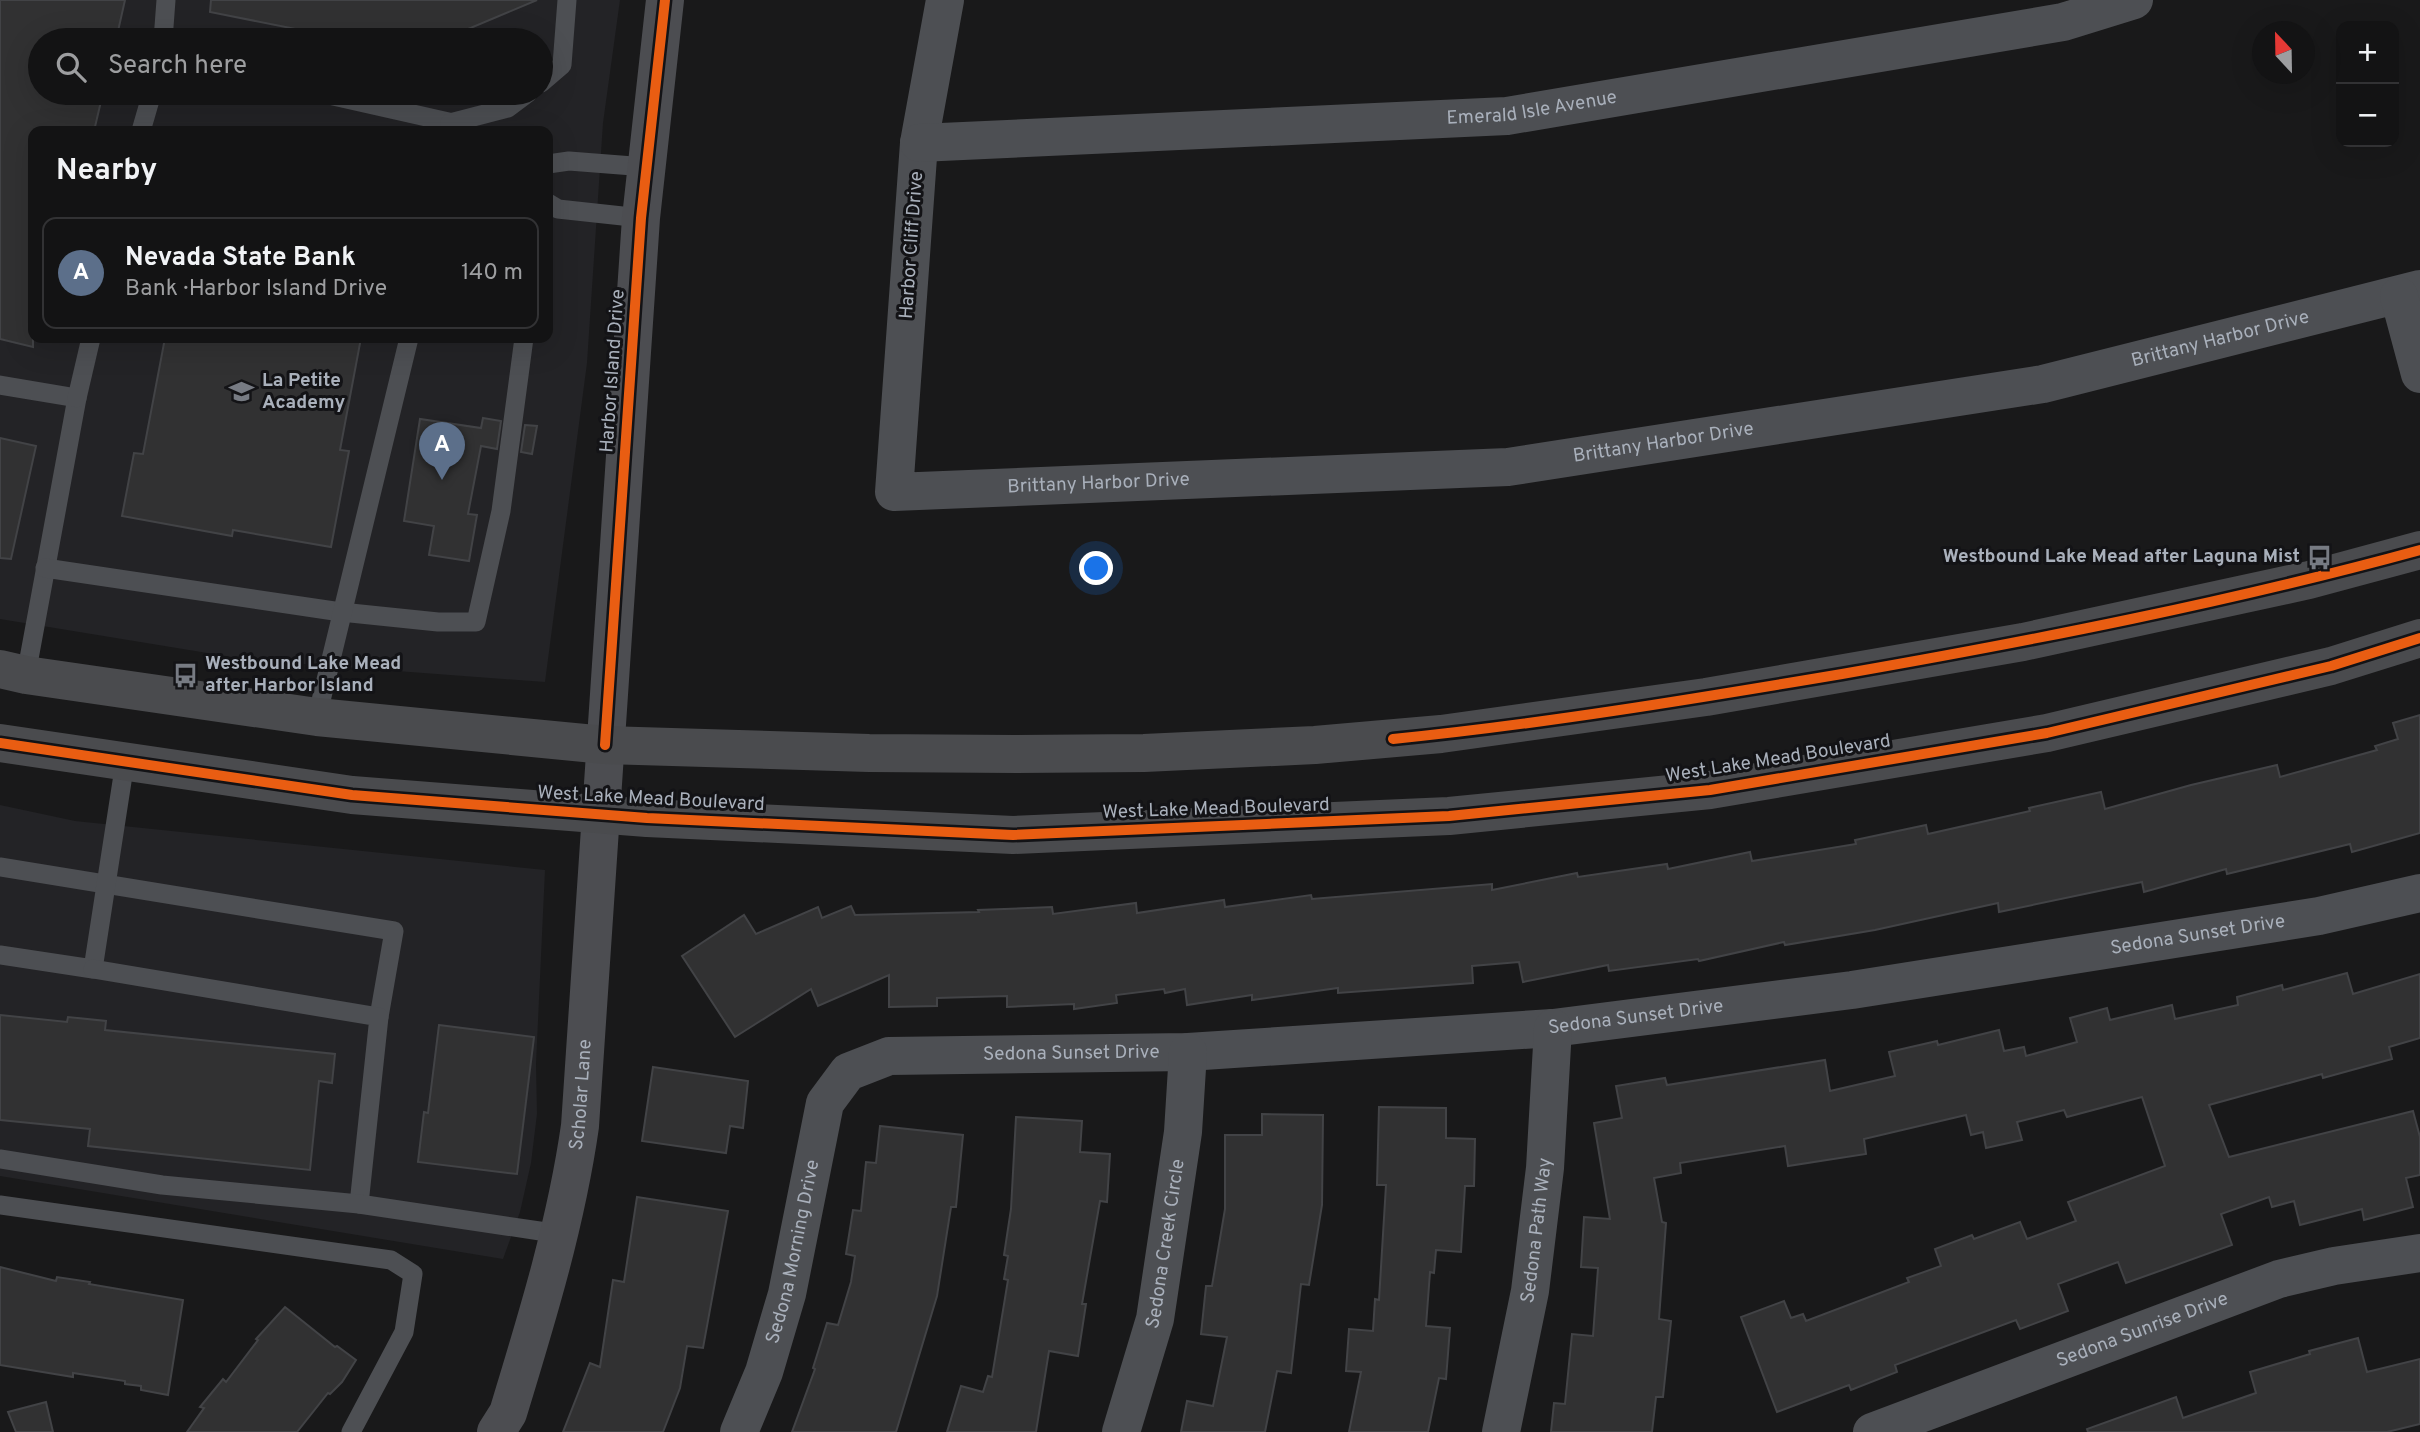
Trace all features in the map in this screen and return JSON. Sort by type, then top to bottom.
[{"type":"main road","points":[[13,672],[317,717],[605,744],[869,753],[1144,753],[1315,745],[1441,734],[1706,697],[2023,642],[2309,580],[2420,550]]},
{"type":"main road","name":"West Lake Mead Boulevard","points":[[0,743],[352,795],[600,816],[1013,835],[1450,816],[1710,790],[2047,733],[2331,666],[2420,638]]},
{"type":"street","name":"Harbor Island Drive","points":[[605,744],[641,218],[665,0]]},
{"type":"street","name":"Harbor Cliff Drive","points":[[894,492],[919,143],[944,0]]},
{"type":"street","name":"Emerald Isle Avenue","points":[[919,143],[1507,116],[2063,22],[2134,0]]},
{"type":"street","name":"Brittany Harbor Drive","points":[[894,492],[1508,467],[2043,384],[2409,292]]},
{"type":"street","points":[[2409,292],[2420,374]]},
{"type":"street","name":"Scholar Lane","points":[[496,1432],[508,1413],[560,1234],[580,1126],[605,744]]},
{"type":"street","name":"Sedona Sunset Drive","points":[[848,1072],[889,1056],[1188,1052],[1553,1028],[1880,985],[2319,916],[2420,893]]},
{"type":"street","name":"Sedona Path Way","points":[[1501,1432],[1530,1291],[1545,1168],[1553,1028]]},
{"type":"street","name":"Sedona Creek Circle","points":[[1121,1432],[1155,1319],[1183,1132],[1188,1052]]},
{"type":"street","name":"Sedona Morning Drive","points":[[739,1432],[764,1372],[788,1294],[825,1103],[848,1072]]},
{"type":"street","name":"Sedona Sunrise Drive","points":[[1872,1432],[2279,1279],[2334,1266],[2420,1253]]},
{"type":"lane","points":[[164,28],[166,0]]},
{"type":"lane","points":[[553,72],[562,65],[567,0]]},
{"type":"lane","points":[[142,126],[149,105]]},
{"type":"lane","points":[[367,105],[450,126]]},
{"type":"lane","points":[[457,126],[512,105]]},
{"type":"lane","points":[[553,163],[569,161],[646,167]]},
{"type":"lane","points":[[553,206],[558,209],[641,218]]},
{"type":"lane","points":[[13,672],[45,568],[90,343]]},
{"type":"lane","points":[[317,717],[408,343]]},
{"type":"lane","points":[[45,568],[341,612],[438,622],[477,622],[501,511],[523,343]]},
{"type":"lane","points":[[0,385],[77,398]]},
{"type":"lane","points":[[93,969],[125,762]]},
{"type":"lane","points":[[0,867],[394,930],[379,1017],[359,1205]]},
{"type":"lane","points":[[0,955],[379,1017]]},
{"type":"lane","points":[[0,1159],[162,1185],[359,1205],[560,1234]]},
{"type":"lane","points":[[0,1205],[391,1260],[413,1274],[404,1332],[351,1432]]},
{"type":"shaded area","points":[[0,0],[620,0],[603,123],[587,363],[545,682],[250,660],[0,619]]},
{"type":"shaded area","points":[[0,805],[75,821],[545,870],[536,1064],[537,1114],[531,1163],[520,1212],[503,1259],[0,1176]]},
{"type":"building","points":[[0,0],[125,0],[119,28],[28,28],[28,105],[100,105],[95,126],[28,126],[28,343],[33,343],[33,347],[0,339]]},
{"type":"building","points":[[211,0],[537,0],[470,28],[291,28],[210,12]]},
{"type":"building","points":[[164,343],[360,343],[340,450],[349,451],[331,547],[233,530],[232,536],[122,516],[134,453],[143,454]]},
{"type":"building","points":[[483,418],[501,421],[497,449],[481,446],[468,514],[477,515],[469,561],[429,555],[434,526],[404,521],[420,419],[481,428]]},
{"type":"building","points":[[525,425],[537,426],[532,454],[521,452]]},
{"type":"building","points":[[0,438],[36,446],[11,559],[0,558]]},
{"type":"building","points":[[2420,715],[2420,833],[2352,852],[2350,844],[2227,874],[2226,869],[2144,892],[2142,882],[1999,912],[1998,903],[1875,930],[1785,945],[1784,942],[1699,961],[1609,971],[1608,965],[1523,982],[1519,962],[1472,966],[1473,983],[1338,993],[1338,988],[1252,1000],[1252,995],[1187,1005],[1185,989],[1165,993],[1164,989],[1116,995],[1117,1003],[1074,1009],[1074,1004],[1007,1007],[1007,996],[937,998],[937,1006],[889,1007],[889,975],[818,1006],[811,989],[735,1037],[682,956],[744,915],[756,934],[818,907],[822,918],[851,906],[855,915],[1052,907],[1053,914],[1136,903],[1137,913],[1224,900],[1225,907],[1311,895],[1312,899],[1492,884],[1492,890],[1577,873],[1578,877],[1667,864],[1668,869],[1750,852],[1752,861],[1856,844],[1855,840],[1926,825],[1928,834],[2101,792],[2105,809],[2277,765],[2280,777],[2377,750],[2375,746],[2398,739],[2393,723]]},
{"type":"building","points":[[2347,973],[2353,994],[2420,974],[2420,1038],[2389,1047],[2392,1059],[2323,1078],[2322,1074],[2209,1105],[2229,1157],[2413,1111],[2420,1137],[2420,1175],[2406,1178],[2413,1207],[2364,1220],[2362,1209],[2300,1225],[2294,1201],[2272,1207],[2269,1197],[2221,1214],[2232,1245],[2126,1283],[2118,1262],[2058,1284],[2068,1311],[2020,1329],[2016,1320],[1895,1365],[1897,1372],[1851,1390],[1849,1385],[1777,1412],[1741,1317],[1784,1301],[1791,1318],[1803,1314],[1806,1321],[1909,1282],[1907,1278],[1941,1266],[1935,1249],[1972,1235],[1974,1239],[2020,1222],[2027,1239],[2076,1221],[2068,1202],[2165,1166],[2142,1097],[2067,1117],[2064,1110],[2017,1122],[2022,1140],[1986,1148],[1983,1132],[1971,1135],[1966,1115],[1864,1139],[1866,1154],[1788,1166],[1785,1146],[1680,1163],[1681,1173],[1654,1178],[1662,1222],[1666,1223],[1659,1319],[1671,1321],[1663,1397],[1656,1397],[1652,1432],[1551,1432],[1554,1403],[1565,1404],[1572,1334],[1593,1336],[1598,1268],[1581,1267],[1584,1217],[1610,1219],[1594,1123],[1622,1118],[1616,1086],[1665,1078],[1667,1085],[1825,1060],[1830,1091],[1895,1076],[1889,1052],[1937,1041],[1938,1045],[1999,1030],[2004,1051],[2024,1047],[2026,1056],[2077,1042],[2070,1018],[2107,1008],[2110,1020],[2172,1005],[2175,1019],[2238,1005],[2237,997],[2282,985],[2283,990]]},
{"type":"building","points":[[0,1015],[67,1022],[68,1017],[106,1021],[105,1030],[335,1054],[332,1083],[319,1081],[310,1170],[88,1146],[90,1129],[0,1120]]},
{"type":"building","points":[[439,1025],[534,1037],[517,1174],[418,1162],[424,1112],[428,1113]]},
{"type":"building","points":[[653,1067],[748,1081],[743,1128],[730,1126],[726,1153],[642,1141]]},
{"type":"building","points":[[1379,1107],[1446,1108],[1446,1138],[1475,1139],[1474,1186],[1465,1186],[1461,1252],[1436,1250],[1434,1273],[1430,1272],[1426,1326],[1450,1328],[1446,1379],[1439,1378],[1428,1432],[1349,1432],[1361,1372],[1346,1371],[1349,1329],[1373,1331],[1375,1299],[1379,1300],[1386,1185],[1377,1185]]},
{"type":"building","points":[[1262,1114],[1323,1115],[1322,1205],[1309,1285],[1301,1284],[1291,1373],[1277,1371],[1265,1432],[1181,1432],[1187,1401],[1213,1406],[1227,1337],[1201,1334],[1206,1286],[1212,1286],[1225,1209],[1225,1135],[1262,1135]]},
{"type":"building","points":[[1016,1117],[1082,1121],[1080,1152],[1110,1154],[1107,1202],[1100,1201],[1082,1304],[1086,1304],[1078,1356],[1049,1351],[1036,1432],[947,1432],[961,1386],[983,1392],[988,1376],[992,1377],[1008,1280],[1004,1279],[1008,1256],[1004,1255],[1011,1209]]},
{"type":"building","points":[[880,1126],[963,1135],[956,1207],[951,1207],[937,1296],[896,1432],[792,1432],[815,1369],[813,1368],[827,1323],[838,1325],[851,1282],[855,1256],[846,1254],[853,1210],[861,1211],[866,1162],[876,1163]]},
{"type":"building","points":[[637,1197],[728,1211],[703,1348],[687,1346],[680,1388],[663,1432],[563,1432],[590,1363],[600,1367],[613,1280],[624,1282]]},
{"type":"building","points":[[0,1267],[56,1281],[57,1277],[183,1300],[168,1395],[141,1390],[141,1386],[125,1384],[125,1381],[73,1373],[73,1377],[0,1365]]},
{"type":"building","points":[[285,1307],[335,1347],[356,1360],[342,1382],[328,1393],[297,1432],[187,1432],[204,1408],[200,1407],[223,1379],[226,1382],[258,1340],[256,1339]]},
{"type":"building","points":[[2358,1338],[2367,1372],[2420,1359],[2420,1424],[2387,1432],[2088,1432],[2087,1429],[2176,1397],[2183,1418],[2256,1393],[2250,1372],[2310,1354],[2309,1351]]},
{"type":"building","points":[[46,1402],[53,1432],[16,1432],[8,1412]]},
{"type":"cycle path","points":[[605,745],[641,218],[665,0]]},
{"type":"cycle path","points":[[1393,739],[1618,710],[1915,661],[2205,603],[2420,550]]},
{"type":"cycle path","points":[[0,743],[352,795],[647,818],[1013,835],[1449,816],[1710,790],[2047,733],[2331,666],[2420,638]]},
{"type":"place","name":"La Petite Academy","points":[[242,392]]},
{"type":"place","name":"Nevada State Bank","points":[[442,480]]},
{"type":"place","name":"Westbound Lake Mead after Laguna Mist","points":[[2320,557]]},
{"type":"place","name":"Westbound Lake Mead after Harbor Island","points":[[185,675]]}]
